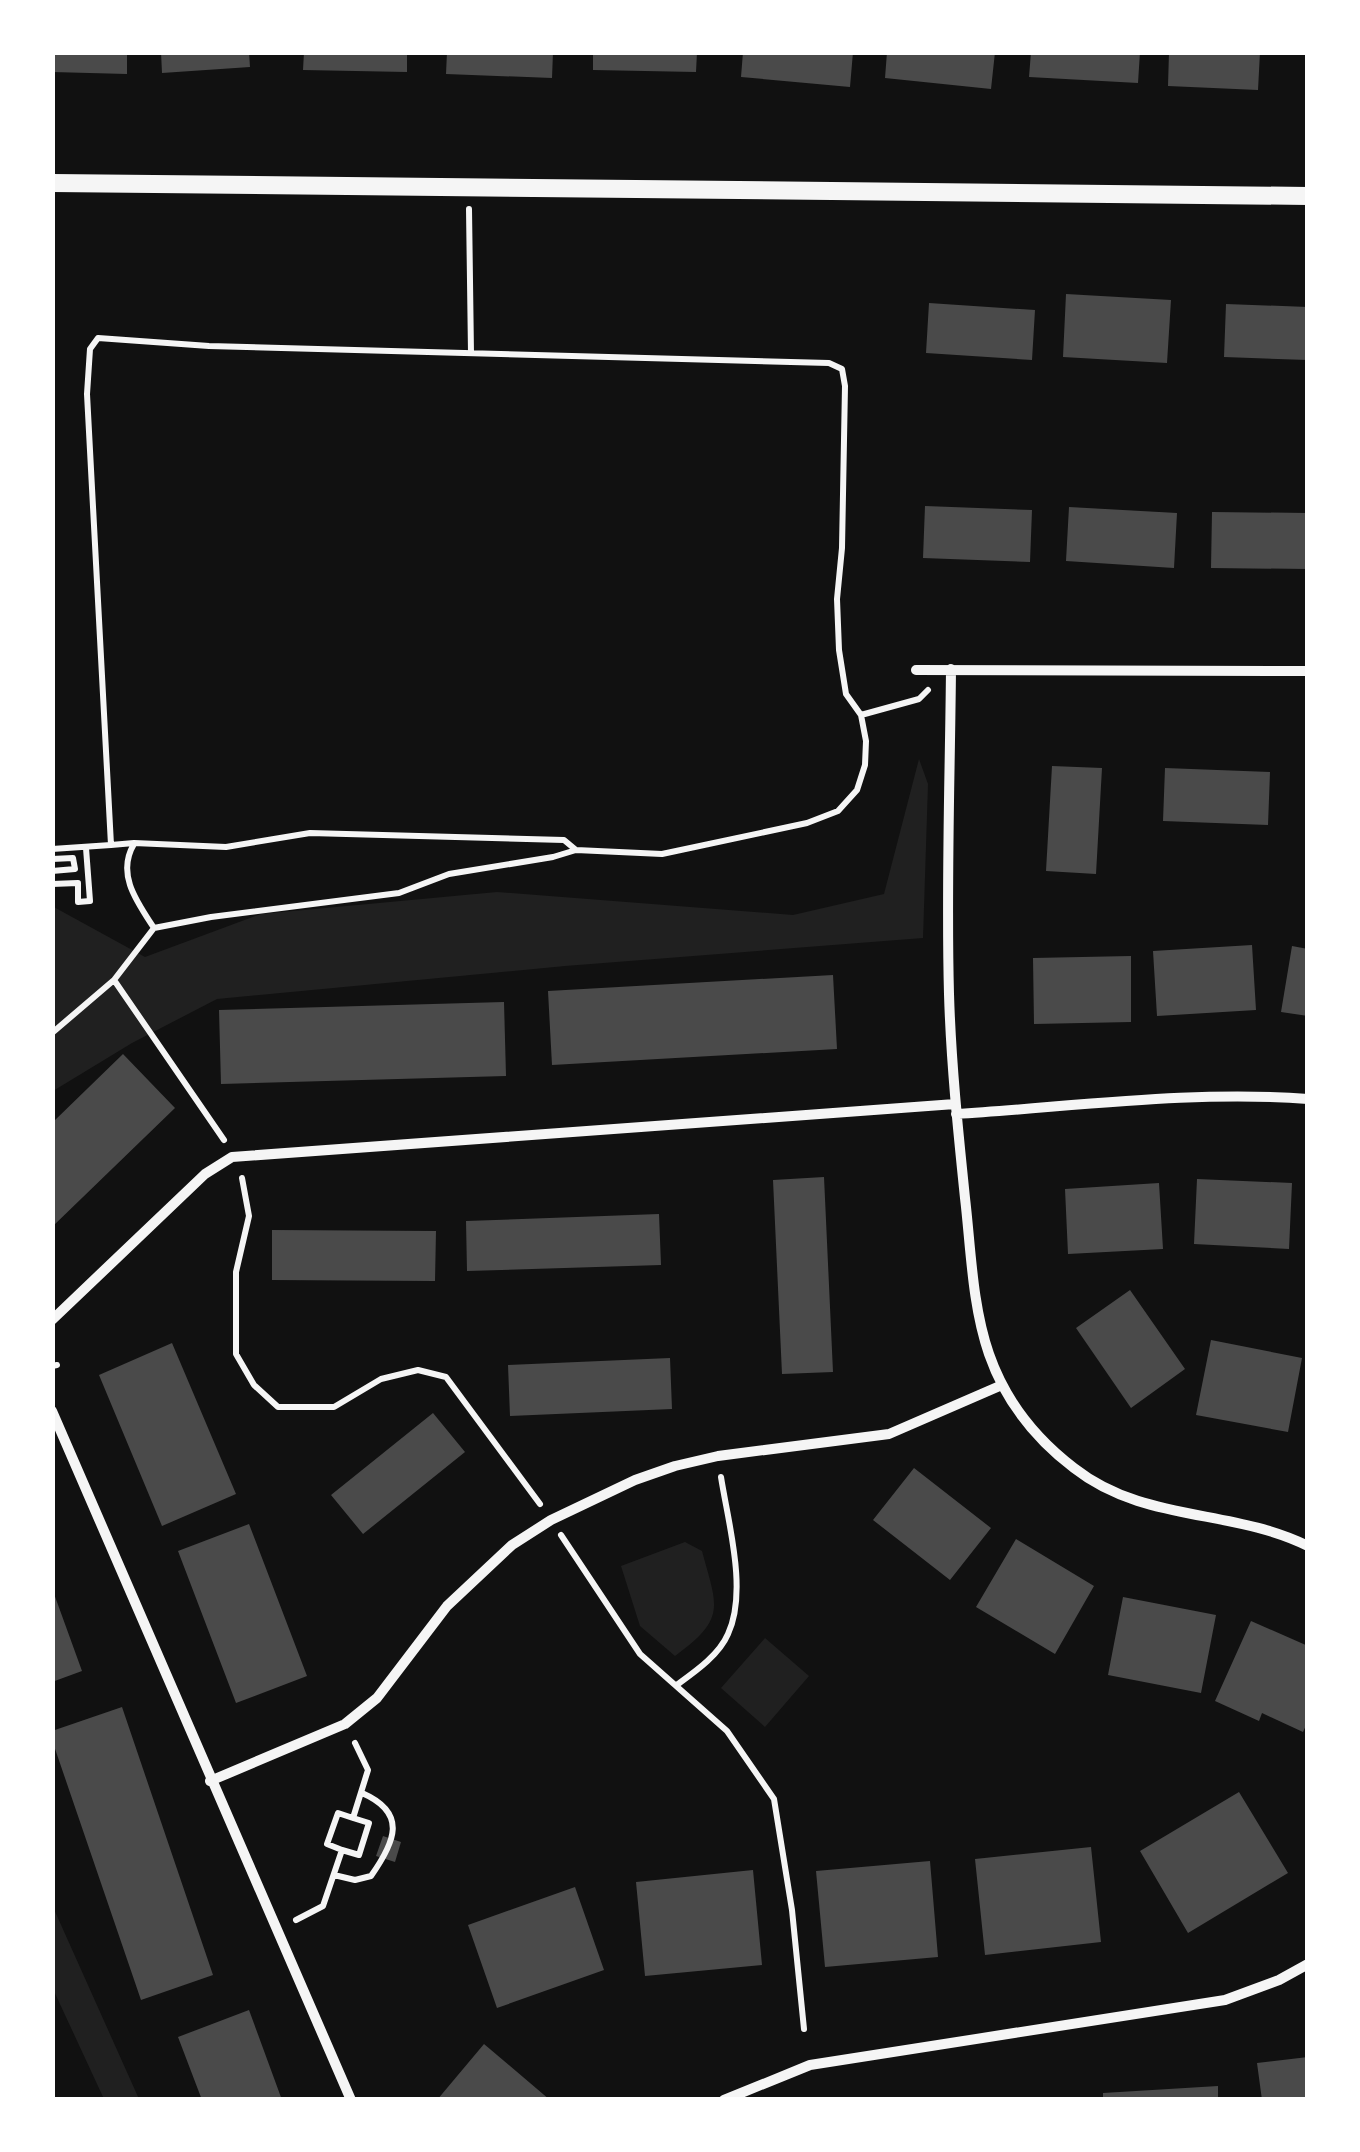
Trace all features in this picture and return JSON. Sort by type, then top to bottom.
[{"type":"street","points":[[52,183],[1308,196]]},
{"type":"street","points":[[951,669],[949,993],[956,1109],[978,1309],[988,1353],[1002,1385],[1031,1429],[1096,1484],[1158,1510],[1248,1523],[1308,1546]]},
{"type":"street","points":[[916,670],[1308,671]]},
{"type":"street","points":[[52,1320],[204,1174],[232,1157],[956,1109],[1264,1096],[1308,1100]]},
{"type":"street","points":[[210,1780],[346,1724],[377,1698],[447,1606],[512,1546],[550,1520],[635,1480],[718,1456],[890,1434],[1002,1385]]},
{"type":"street","points":[[52,1412],[351,2100]]},
{"type":"street","points":[[724,2100],[810,2065],[1226,2000],[1308,1964]]},
{"type":"path","points":[[469,186],[471,353]]},
{"type":"path","points":[[52,1033],[114,980],[154,928],[399,893],[449,874],[576,850],[662,854],[792,828],[838,811],[857,790],[865,764],[866,741],[861,715],[846,694],[839,650],[837,600],[842,548],[845,386],[842,369],[829,363],[209,346],[98,338],[90,349],[87,394],[111,846]]},
{"type":"path","points":[[861,715],[918,699],[951,669]]},
{"type":"path","points":[[52,850],[134,843],[226,846],[310,833],[564,840],[576,850]]},
{"type":"path","points":[[134,843],[127,855],[129,889],[154,928]]},
{"type":"path","points":[[52,884],[78,883],[78,902],[90,901],[86,848]]},
{"type":"path","points":[[52,859],[73,858],[74,869],[52,871]]},
{"type":"path","points":[[114,980],[222,1136],[242,1177],[250,1216],[236,1272],[236,1354],[254,1384],[278,1407],[334,1407],[381,1379],[418,1370],[446,1377],[550,1520],[640,1654],[728,1731],[774,1799],[792,1910],[804,2029]]},
{"type":"path","points":[[678,1684],[702,1666],[728,1636],[738,1603],[718,1456]]},
{"type":"path","points":[[346,1724],[368,1770],[354,1818]]},
{"type":"path","points":[[333,1875],[355,1880],[371,1876],[392,1839],[391,1816],[382,1802],[362,1793]]},
{"type":"path","points":[[338,1813],[354,1818],[369,1823],[358,1856],[327,1844],[338,1813]]},
{"type":"path","points":[[277,1930],[322,1906],[342,1850]]},
{"type":"shaded area","points":[[919,759],[928,784],[923,938],[217,999],[132,1043],[53,1091],[52,906],[145,957],[261,914],[497,892],[793,915],[884,894]]},
{"type":"shaded area","points":[[685,1542],[702,1551],[714,1610],[703,1631],[675,1656],[640,1626],[621,1566]]},
{"type":"shaded area","points":[[765,1638],[809,1676],[765,1727],[721,1688]]},
{"type":"shaded area","points":[[52,1907],[139,2099],[104,2099],[53,1989]]},
{"type":"building","points":[[52,52],[127,52],[127,74],[52,72]]},
{"type":"building","points":[[161,52],[249,52],[250,67],[162,73]]},
{"type":"building","points":[[304,52],[407,52],[407,72],[303,70]]},
{"type":"building","points":[[447,52],[553,52],[552,78],[446,74]]},
{"type":"building","points":[[593,52],[697,52],[696,72],[593,70]]},
{"type":"building","points":[[743,52],[853,52],[850,87],[741,77]]},
{"type":"building","points":[[887,52],[995,52],[991,89],[885,78]]},
{"type":"building","points":[[1031,52],[1140,52],[1138,83],[1029,77]]},
{"type":"building","points":[[1169,52],[1260,52],[1258,90],[1168,86]]},
{"type":"building","points":[[1066,294],[1171,300],[1167,363],[1063,357]]},
{"type":"building","points":[[929,303],[1035,310],[1032,360],[926,353]]},
{"type":"building","points":[[1226,304],[1308,307],[1308,360],[1224,357]]},
{"type":"building","points":[[925,506],[1032,510],[1030,562],[923,558]]},
{"type":"building","points":[[1069,507],[1177,513],[1174,568],[1066,561]]},
{"type":"building","points":[[1212,512],[1308,513],[1308,569],[1211,568]]},
{"type":"building","points":[[1052,766],[1102,768],[1096,874],[1046,871]]},
{"type":"building","points":[[1165,768],[1270,772],[1268,825],[1163,821]]},
{"type":"building","points":[[1252,945],[1256,1010],[1157,1016],[1153,951]]},
{"type":"building","points":[[1292,946],[1308,949],[1308,1016],[1281,1012]]},
{"type":"building","points":[[1131,956],[1131,1022],[1034,1024],[1033,958]]},
{"type":"building","points":[[833,975],[837,1049],[552,1065],[548,991]]},
{"type":"building","points":[[504,1002],[506,1076],[221,1084],[219,1010]]},
{"type":"building","points":[[123,1054],[175,1108],[52,1227],[52,1123]]},
{"type":"building","points":[[824,1177],[833,1372],[782,1374],[773,1180]]},
{"type":"building","points":[[1197,1179],[1292,1183],[1289,1249],[1194,1244]]},
{"type":"building","points":[[1159,1183],[1163,1249],[1068,1254],[1065,1189]]},
{"type":"building","points":[[659,1214],[661,1265],[467,1271],[466,1221]]},
{"type":"building","points":[[272,1230],[436,1231],[435,1281],[272,1280]]},
{"type":"building","points":[[1130,1290],[1185,1369],[1131,1408],[1076,1328]]},
{"type":"building","points":[[1211,1340],[1302,1358],[1288,1432],[1196,1415]]},
{"type":"building","points":[[172,1343],[236,1494],[162,1526],[99,1375]]},
{"type":"building","points":[[670,1358],[672,1409],[510,1416],[508,1365]]},
{"type":"building","points":[[433,1413],[465,1452],[363,1534],[331,1495]]},
{"type":"building","points":[[914,1468],[991,1528],[950,1580],[873,1520]]},
{"type":"building","points":[[249,1524],[307,1676],[236,1703],[178,1551]]},
{"type":"building","points":[[1016,1539],[1094,1586],[1055,1654],[976,1607]]},
{"type":"building","points":[[52,1592],[82,1671],[52,1682]]},
{"type":"building","points":[[1123,1597],[1216,1615],[1201,1693],[1108,1675]]},
{"type":"building","points":[[1251,1621],[1308,1646],[1308,1721],[1303,1732],[1262,1713],[1259,1721],[1215,1701]]},
{"type":"building","points":[[122,1707],[213,1975],[141,2000],[52,1740],[52,1731]]},
{"type":"building","points":[[1239,1792],[1288,1873],[1188,1933],[1140,1851]]},
{"type":"building","points":[[383,1836],[401,1842],[395,1862],[376,1856]]},
{"type":"building","points":[[1091,1847],[1101,1942],[985,1955],[975,1859]]},
{"type":"building","points":[[930,1861],[938,1957],[825,1967],[816,1871]]},
{"type":"building","points":[[753,1870],[762,1965],[645,1976],[636,1882]]},
{"type":"building","points":[[575,1887],[604,1970],[497,2008],[468,1925]]},
{"type":"building","points":[[249,2010],[282,2100],[202,2100],[178,2037]]},
{"type":"building","points":[[484,2044],[550,2100],[437,2100]]},
{"type":"building","points":[[1308,2057],[1308,2100],[1262,2100],[1257,2063]]},
{"type":"building","points":[[1218,2086],[1218,2100],[1103,2100],[1103,2093]]}]
